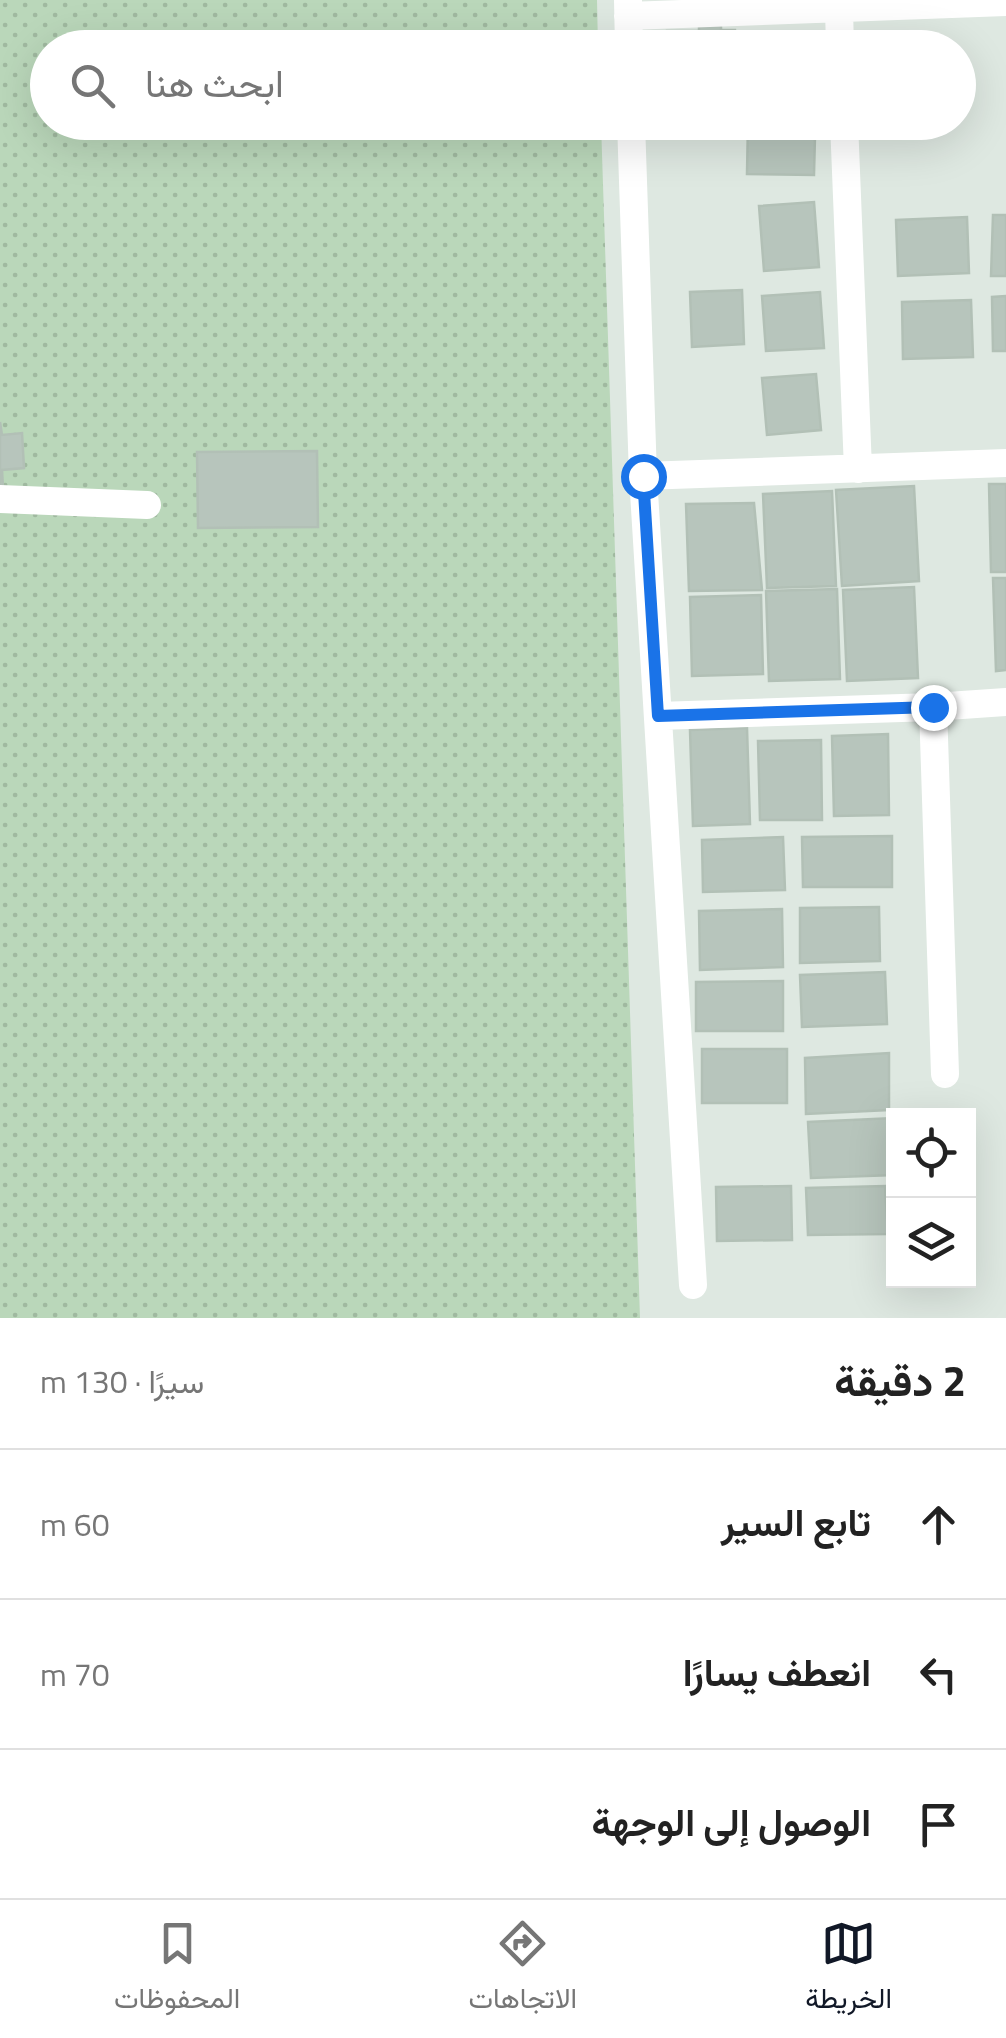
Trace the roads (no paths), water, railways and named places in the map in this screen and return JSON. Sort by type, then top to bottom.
[{"type":"street","points":[[628,8],[839,8],[1006,2]]},
{"type":"street","points":[[839,8],[840,30]]},
{"type":"street","points":[[632,140],[643,476],[693,1285]]},
{"type":"street","points":[[845,140],[858,469]]},
{"type":"street","points":[[643,476],[1006,464]]},
{"type":"street","points":[[0,499],[146,505]]},
{"type":"street","points":[[658,716],[1006,702]]},
{"type":"street","points":[[933,707],[945,1074]]}]
